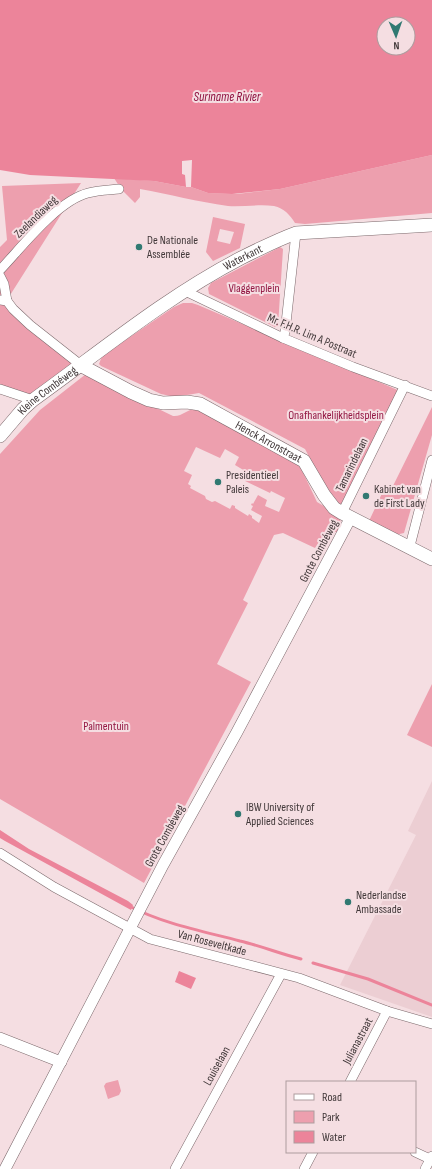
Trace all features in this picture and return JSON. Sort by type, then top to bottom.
[{"type":"main road","name":"Waterkant","points":[[82,366],[149,314],[185,290],[211,274],[272,242],[296,233],[432,225]]},
{"type":"main road","name":"Kleine Combéweg","points":[[0,436],[33,400],[82,366]]},
{"type":"main road","name":"Henck Arronstraat","points":[[82,366],[149,400],[163,403],[187,402],[200,404],[304,461],[324,495],[334,508],[410,546],[432,559]]},
{"type":"street","name":"Zeelandiaweg","points":[[0,270],[57,210],[76,198],[88,193],[119,189]]},
{"type":"street","points":[[283,338],[285,332],[296,233]]},
{"type":"street","points":[[0,276],[4,284],[4,300],[30,325],[82,366]]},
{"type":"street","name":"Mr. F.H.R. Lim A Postraat","points":[[185,290],[283,338],[353,367],[432,396]]},
{"type":"street","name":"Tamarindelaan","points":[[346,515],[405,385]]},
{"type":"street","points":[[0,389],[33,400]]},
{"type":"street","points":[[410,546],[432,460]]},
{"type":"street","name":"Grote Combéweg","points":[[5,1169],[74,1034],[241,725],[346,515]]},
{"type":"street","name":"Van Roseveltkade","points":[[0,853],[54,887],[132,925],[150,939],[298,978],[387,1011],[432,1024]]},
{"type":"street","name":"Louiselaan","points":[[175,1169],[281,974]]},
{"type":"street","name":"Julianastraat","points":[[351,1081],[387,1011]]},
{"type":"street","points":[[0,1038],[61,1062]]},
{"type":"street","points":[[416,1152],[432,1158],[425,1169]]},
{"type":"street","points":[[304,1169],[312,1153]]},
{"type":"shaded area","points":[[432,781],[432,1017],[340,985],[416,835],[408,831]]},
{"type":"green space","points":[[432,155],[432,213],[305,224],[295,223],[286,212],[281,208],[274,206],[228,206],[140,189],[140,197],[135,203],[121,189],[114,178],[154,181],[191,187],[208,193],[237,194],[280,189]]},
{"type":"green space","points":[[81,183],[7,300],[82,366],[33,400],[0,390],[0,247],[7,240],[2,186]]},
{"type":"green space","points":[[213,217],[245,224],[240,248],[213,261],[206,252]],"holes":[[[220,229],[234,232],[230,244],[217,241]]]},
{"type":"green space","name":"Vlaggenplein","points":[[280,247],[283,249],[278,326],[275,327],[209,294],[208,288],[211,283]]},
{"type":"green space","name":"Onafhankelijkheidsplein","points":[[183,303],[198,305],[400,391],[341,507],[327,491],[305,449],[199,393],[175,397],[161,394],[99,364],[102,356],[174,307]]},
{"type":"green space","name":"Palmentuin","points":[[86,374],[173,416],[196,409],[294,460],[300,466],[317,502],[339,515],[341,524],[337,532],[326,531],[315,548],[283,533],[274,535],[243,600],[248,603],[217,664],[251,682],[144,883],[0,799],[0,454],[40,410]],"holes":[[[196,447],[220,458],[225,449],[239,457],[235,465],[245,471],[241,479],[270,493],[271,491],[285,498],[279,512],[265,506],[267,500],[258,495],[251,505],[253,506],[251,510],[262,516],[259,523],[252,518],[252,516],[249,514],[248,516],[235,508],[235,506],[232,505],[230,509],[215,501],[212,502],[206,499],[205,496],[190,488],[191,486],[188,484],[192,475],[184,471]]]},
{"type":"green space","points":[[432,407],[432,435],[404,533],[395,535],[369,521],[385,487],[391,490]]},
{"type":"green space","points":[[432,684],[432,747],[407,735]]},
{"type":"green space","points":[[118,1080],[121,1091],[119,1095],[108,1099],[104,1086],[106,1083]]},
{"type":"water","name":"Suriname Rivier","points":[[0,0],[432,0],[432,155],[280,189],[232,194],[208,193],[191,187],[154,181],[30,175],[0,170]]},
{"type":"water","points":[[0,830],[29,849],[128,901],[133,905],[131,910],[0,838]]},
{"type":"water","points":[[179,971],[196,978],[191,989],[175,982]]},
{"type":"pier","points":[[192,160],[191,187],[186,187],[185,175],[182,174],[182,161]]},
{"type":"waterway","points":[[129,906],[156,918],[301,959]]},
{"type":"waterway","points":[[313,963],[368,979],[432,1005]]},
{"type":"place","name":"De Nationale Assemblée","points":[[139,247]]},
{"type":"place","name":"Presidentieel Paleis","points":[[218,482]]},
{"type":"place","name":"Kabinet van de First Lady","points":[[366,496]]},
{"type":"place","name":"IBW University of Applied Sciences","points":[[238,814]]},
{"type":"place","name":"Nederlandse Ambassade","points":[[348,902]]}]
